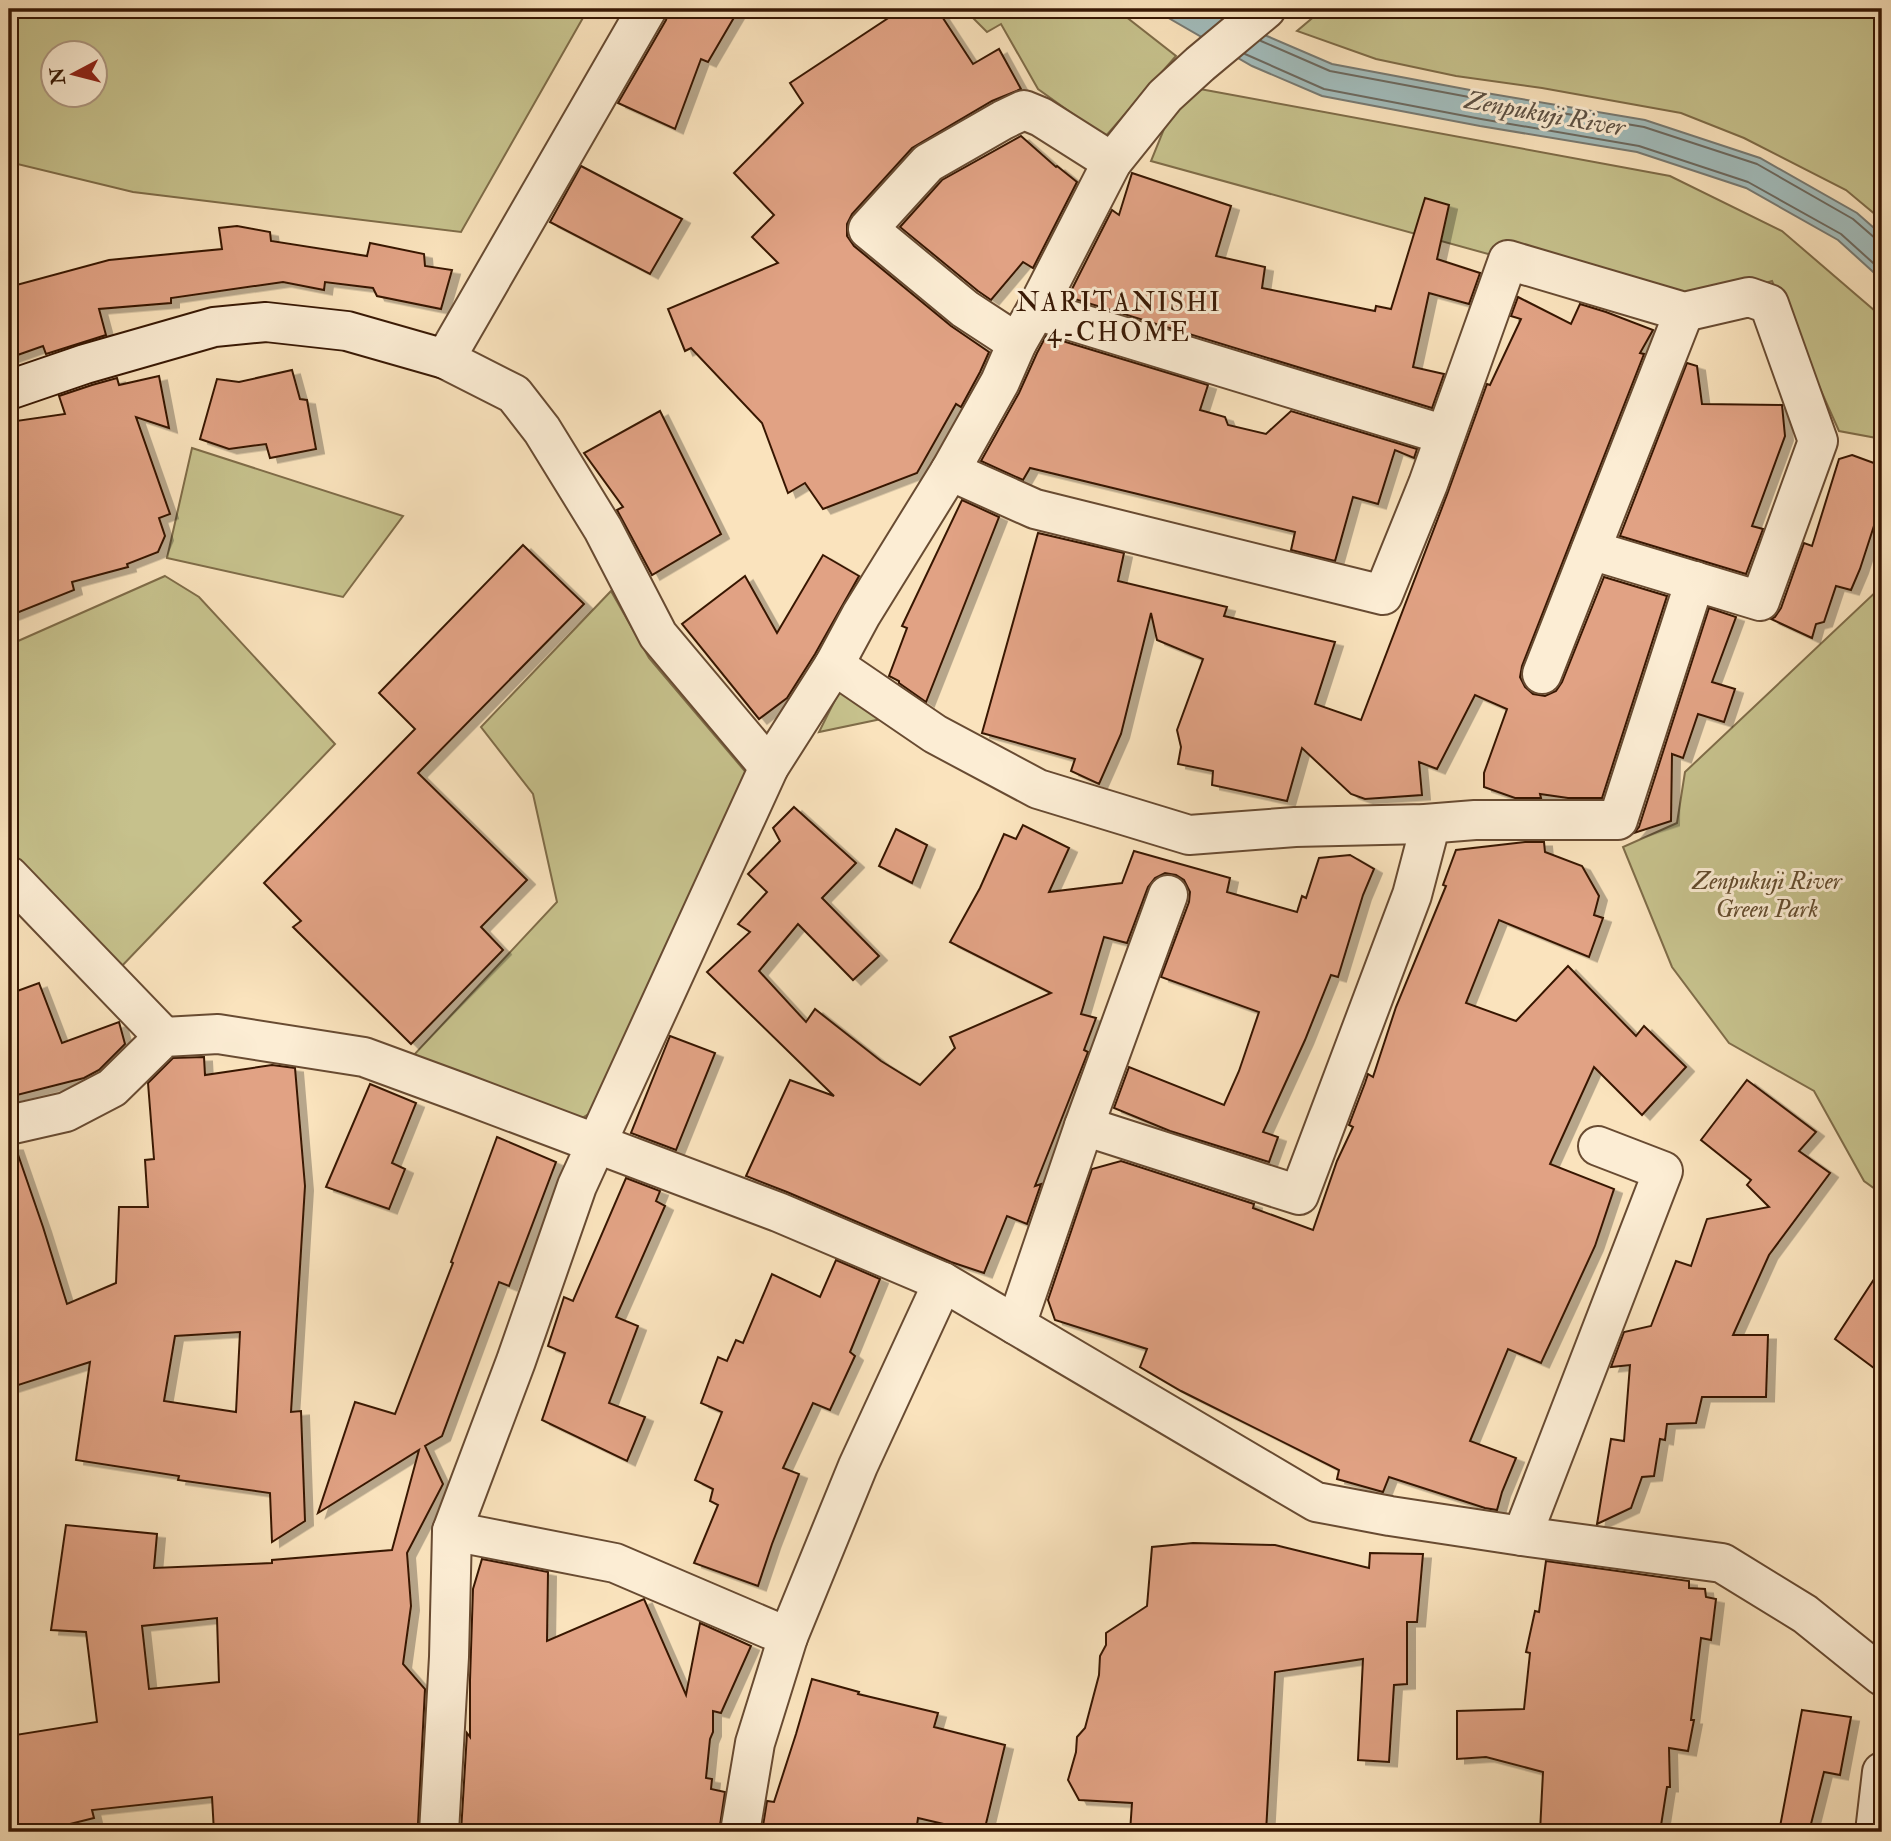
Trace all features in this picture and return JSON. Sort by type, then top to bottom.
[{"type":"street","points":[[445,359],[647,9]]},
{"type":"street","points":[[439,1832],[449,1657],[452,1531],[516,1361],[577,1186],[769,767],[834,665],[861,615],[950,471],[1000,382],[1017,343],[1112,162],[1165,96],[1263,12]]},
{"type":"street","points":[[1017,343],[965,309],[868,229],[928,163],[1024,110],[1041,117],[1112,162]]},
{"type":"street","points":[[950,471],[1035,509],[1383,595],[1428,484],[1508,260],[1684,312],[1749,297],[1769,303],[1818,441],[1760,601],[1591,550]]},
{"type":"street","points":[[1036,310],[1445,435]]},
{"type":"street","points":[[1542,674],[1684,312]]},
{"type":"street","points":[[9,390],[85,364],[214,327],[266,322],[347,331],[445,359],[514,394],[542,430],[603,529],[658,635],[769,767]]},
{"type":"street","points":[[834,665],[935,734],[1038,789],[1189,835],[1295,827],[1475,820],[1618,820],[1695,581]]},
{"type":"street","points":[[1084,1126],[1299,1195],[1412,895],[1427,838],[1425,824]]},
{"type":"street","points":[[9,876],[164,1037]]},
{"type":"street","points":[[1016,1325],[1084,1126],[1168,895]]},
{"type":"street","points":[[9,1125],[66,1112],[112,1088],[164,1037],[218,1034],[364,1057],[778,1212],[943,1282],[1316,1502],[1522,1536],[1722,1563],[1805,1614],[1882,1676]]},
{"type":"street","points":[[1522,1536],[1663,1171],[1598,1146]]},
{"type":"street","points":[[740,1832],[755,1743],[788,1637],[858,1466],[943,1282]]},
{"type":"street","points":[[452,1531],[615,1563],[788,1637]]},
{"type":"street","points":[[1875,1832],[1882,1772]]},
{"type":"green space","points":[[9,9],[588,9],[461,232],[133,192],[9,162]]},
{"type":"green space","points":[[964,9],[1116,9],[1176,56],[1105,137],[1038,89],[1001,24],[987,32]]},
{"type":"green space","points":[[1323,9],[1882,9],[1882,220],[1846,190],[1744,138],[1681,113],[1542,88],[1456,76],[1376,59],[1297,31]]},
{"type":"green space","points":[[1200,89],[1670,176],[1782,231],[1882,317],[1882,439],[1839,431],[1772,281],[1684,308],[1151,161],[1168,119]]},
{"type":"green space","points":[[192,448],[403,516],[343,597],[167,558]]},
{"type":"green space","points":[[165,576],[199,597],[335,744],[119,969],[9,856],[9,645]]},
{"type":"green space","name":"Zenpukuji River Green Park","points":[[1882,586],[1882,1194],[1864,1181],[1814,1091],[1729,1043],[1672,967],[1623,847],[1677,823],[1685,772]]},
{"type":"green space","points":[[611,591],[649,658],[749,776],[595,1110],[574,1123],[411,1058],[557,902],[533,794],[481,727]]},
{"type":"green space","points":[[840,690],[886,718],[819,732]]},
{"type":"water","name":"Zenpukuji River","points":[[1153,9],[1218,9],[1267,36],[1332,64],[1645,120],[1760,158],[1857,213],[1882,235],[1882,280],[1838,240],[1746,188],[1637,152],[1322,96],[1252,66]]},
{"type":"building","points":[[669,9],[739,9],[708,62],[701,59],[675,129],[618,103],[666,20]]},
{"type":"building","points":[[902,9],[937,9],[973,64],[999,49],[1021,89],[992,101],[912,148],[852,214],[847,224],[847,236],[854,246],[951,326],[989,352],[961,407],[956,404],[917,473],[823,509],[805,483],[788,493],[762,423],[691,348],[685,351],[668,309],[778,263],[752,237],[774,215],[734,173],[803,103],[790,83]]},
{"type":"building","points":[[1021,136],[1077,182],[1033,268],[1023,262],[991,300],[900,227],[942,180]]},
{"type":"building","points":[[581,166],[682,219],[650,274],[550,222]]},
{"type":"building","points":[[1132,173],[1231,206],[1216,256],[1265,267],[1262,288],[1375,311],[1376,306],[1391,309],[1425,198],[1449,205],[1437,259],[1480,273],[1469,304],[1429,293],[1413,367],[1444,374],[1432,408],[1068,297],[1112,210],[1119,215]]},
{"type":"building","points":[[237,226],[270,232],[271,241],[367,256],[370,243],[424,254],[425,266],[452,270],[441,309],[377,296],[373,288],[325,282],[324,290],[283,282],[171,298],[171,303],[99,309],[106,335],[46,354],[43,346],[9,358],[9,287],[109,260],[222,249],[219,228]]},
{"type":"building","points":[[1518,297],[1571,324],[1580,304],[1653,330],[1640,353],[1644,354],[1520,677],[1525,687],[1533,694],[1545,696],[1556,691],[1604,577],[1667,596],[1602,798],[1568,798],[1540,794],[1541,798],[1515,798],[1484,787],[1484,773],[1507,709],[1475,695],[1437,769],[1419,762],[1422,795],[1365,799],[1351,794],[1302,748],[1287,801],[1212,785],[1213,771],[1178,764],[1181,747],[1177,730],[1203,659],[1157,640],[1151,613],[1121,734],[1099,784],[1071,771],[1075,759],[982,733],[1038,533],[1124,553],[1118,581],[1227,607],[1224,616],[1335,642],[1315,704],[1361,720],[1487,384],[1490,385],[1521,319],[1511,316]]},
{"type":"building","points":[[1046,336],[1208,385],[1200,410],[1225,417],[1228,425],[1266,434],[1291,411],[1417,449],[1414,458],[1395,450],[1378,504],[1353,497],[1335,561],[1291,550],[1295,532],[1030,468],[1023,480],[981,461],[1019,393]]},
{"type":"building","points":[[1687,363],[1697,366],[1702,404],[1782,405],[1785,436],[1752,526],[1763,529],[1746,574],[1620,536]]},
{"type":"building","points":[[292,370],[300,399],[307,400],[316,449],[270,458],[266,444],[229,449],[200,439],[217,379],[239,382]]},
{"type":"building","points":[[159,376],[169,428],[136,417],[170,514],[159,518],[165,536],[158,552],[127,564],[128,567],[72,582],[74,590],[9,616],[9,422],[65,414],[59,396],[92,385],[117,378],[119,385]]},
{"type":"building","points":[[660,411],[721,534],[652,575],[617,510],[623,507],[584,453]]},
{"type":"building","points":[[1852,455],[1882,466],[1882,501],[1851,590],[1836,586],[1824,622],[1816,624],[1812,638],[1771,619],[1781,608],[1804,543],[1812,546],[1839,459]]},
{"type":"building","points":[[962,500],[999,517],[926,702],[889,676],[907,628],[902,626]]},
{"type":"building","points":[[523,545],[584,604],[418,773],[527,880],[481,927],[503,950],[411,1044],[293,927],[301,921],[264,883],[415,729],[379,693]]},
{"type":"building","points":[[823,555],[859,576],[787,698],[759,719],[682,624],[745,576],[777,633]]},
{"type":"building","points":[[1709,608],[1736,617],[1712,682],[1735,689],[1724,722],[1698,714],[1683,758],[1672,754],[1671,821],[1634,833],[1639,827]]},
{"type":"building","points":[[794,807],[856,863],[822,898],[879,956],[853,980],[798,924],[759,971],[806,1022],[815,1009],[881,1061],[920,1085],[955,1048],[950,1037],[1051,993],[950,942],[980,888],[1004,834],[1016,839],[1023,825],[1069,848],[1049,892],[1122,883],[1134,851],[1230,878],[1227,892],[1297,912],[1302,896],[1306,898],[1319,858],[1350,855],[1374,869],[1363,895],[1338,977],[1331,975],[1263,1132],[1278,1137],[1269,1162],[1170,1131],[1114,1108],[1129,1067],[1224,1105],[1259,1012],[1161,977],[1189,902],[1190,892],[1184,880],[1165,873],[1155,878],[1148,887],[1127,943],[1104,937],[1081,1014],[1096,1018],[1084,1050],[1088,1052],[1035,1186],[1041,1184],[1027,1224],[1007,1216],[984,1273],[951,1262],[746,1176],[790,1080],[834,1096],[707,972],[750,932],[738,924],[767,892],[748,874],[780,841],[773,828]]},
{"type":"building","points":[[896,829],[927,845],[912,883],[879,866]]},
{"type":"building","points":[[1544,842],[1545,852],[1582,866],[1599,896],[1594,915],[1603,918],[1589,957],[1499,920],[1466,1003],[1516,1021],[1568,966],[1636,1036],[1644,1026],[1686,1067],[1642,1115],[1594,1067],[1550,1164],[1614,1189],[1595,1246],[1541,1363],[1508,1349],[1470,1441],[1516,1458],[1497,1510],[1389,1477],[1383,1492],[1337,1479],[1339,1470],[1181,1391],[1140,1367],[1147,1349],[1055,1320],[1048,1300],[1092,1169],[1121,1161],[1254,1204],[1253,1208],[1313,1230],[1337,1161],[1353,1127],[1349,1125],[1368,1074],[1373,1077],[1396,1007],[1446,886],[1443,885],[1456,850]]},
{"type":"building","points":[[39,983],[62,1043],[119,1022],[125,1044],[99,1070],[84,1078],[9,1097],[9,994]]},
{"type":"building","points":[[670,1036],[715,1053],[676,1150],[631,1133]]},
{"type":"building","points":[[204,1057],[205,1075],[272,1065],[295,1068],[305,1186],[291,1412],[301,1411],[305,1521],[272,1542],[270,1493],[178,1480],[179,1476],[76,1460],[90,1362],[9,1388],[9,1146],[15,1146],[67,1304],[116,1283],[119,1207],[148,1207],[145,1160],[154,1159],[148,1083],[173,1058]],"holes":[[[240,1332],[236,1412],[164,1401],[175,1336]]]},
{"type":"building","points":[[1747,1080],[1816,1132],[1799,1151],[1830,1173],[1769,1255],[1733,1335],[1768,1335],[1766,1397],[1702,1397],[1696,1423],[1667,1424],[1665,1440],[1660,1439],[1654,1476],[1642,1477],[1631,1508],[1597,1524],[1611,1439],[1624,1441],[1630,1365],[1611,1367],[1624,1332],[1651,1326],[1676,1261],[1691,1266],[1707,1219],[1769,1207],[1747,1185],[1751,1180],[1701,1140]]},
{"type":"building","points":[[370,1084],[416,1103],[392,1163],[405,1169],[389,1209],[326,1187]]},
{"type":"building","points":[[497,1137],[556,1162],[509,1286],[499,1282],[442,1436],[425,1446],[443,1484],[407,1553],[411,1606],[403,1664],[425,1689],[418,1824],[331,1832],[214,1832],[212,1797],[92,1810],[94,1818],[38,1832],[9,1832],[9,1736],[97,1722],[86,1632],[51,1630],[66,1525],[157,1534],[154,1568],[272,1563],[272,1560],[392,1550],[419,1450],[318,1513],[355,1402],[395,1414],[453,1263],[451,1262]],"holes":[[[217,1618],[219,1682],[149,1689],[142,1626]]]},
{"type":"building","points":[[626,1178],[660,1191],[656,1201],[665,1206],[616,1317],[638,1326],[609,1403],[645,1417],[627,1461],[542,1420],[565,1353],[548,1346],[564,1297],[573,1301]]},
{"type":"building","points":[[836,1260],[880,1279],[850,1352],[855,1356],[830,1410],[813,1403],[783,1468],[799,1474],[758,1586],[694,1563],[718,1505],[710,1501],[713,1489],[695,1480],[722,1412],[701,1403],[718,1357],[727,1361],[736,1340],[743,1343],[772,1274],[820,1297]]},
{"type":"building","points":[[1882,1267],[1882,1374],[1835,1339]]},
{"type":"building","points":[[1193,1543],[1275,1545],[1369,1568],[1370,1553],[1423,1554],[1417,1622],[1407,1622],[1407,1684],[1394,1685],[1389,1762],[1358,1760],[1363,1659],[1275,1672],[1266,1832],[1130,1832],[1132,1803],[1079,1800],[1068,1780],[1077,1737],[1085,1728],[1099,1675],[1100,1656],[1106,1645],[1106,1633],[1147,1606],[1152,1547]]},
{"type":"building","points":[[482,1559],[548,1572],[547,1641],[644,1599],[686,1695],[700,1623],[751,1646],[721,1713],[713,1711],[713,1732],[706,1778],[712,1779],[711,1789],[725,1792],[719,1832],[461,1832],[467,1733],[470,1737],[473,1589]]},
{"type":"building","points":[[1546,1561],[1689,1581],[1689,1588],[1705,1589],[1706,1597],[1716,1599],[1711,1640],[1701,1638],[1691,1720],[1694,1720],[1688,1751],[1669,1748],[1670,1787],[1667,1787],[1660,1832],[1540,1832],[1543,1772],[1486,1757],[1457,1759],[1457,1711],[1524,1709],[1530,1653],[1526,1652],[1535,1611],[1539,1612]]},
{"type":"building","points":[[812,1679],[859,1692],[858,1694],[938,1713],[934,1727],[1005,1745],[984,1832],[918,1818],[916,1832],[762,1832],[767,1801],[774,1802]]},
{"type":"building","points":[[1802,1710],[1851,1717],[1840,1775],[1824,1772],[1809,1832],[1779,1832]]},
{"type":"district","name":"NARITANISHI 4-CHOME","points":[[1119,318]]}]
